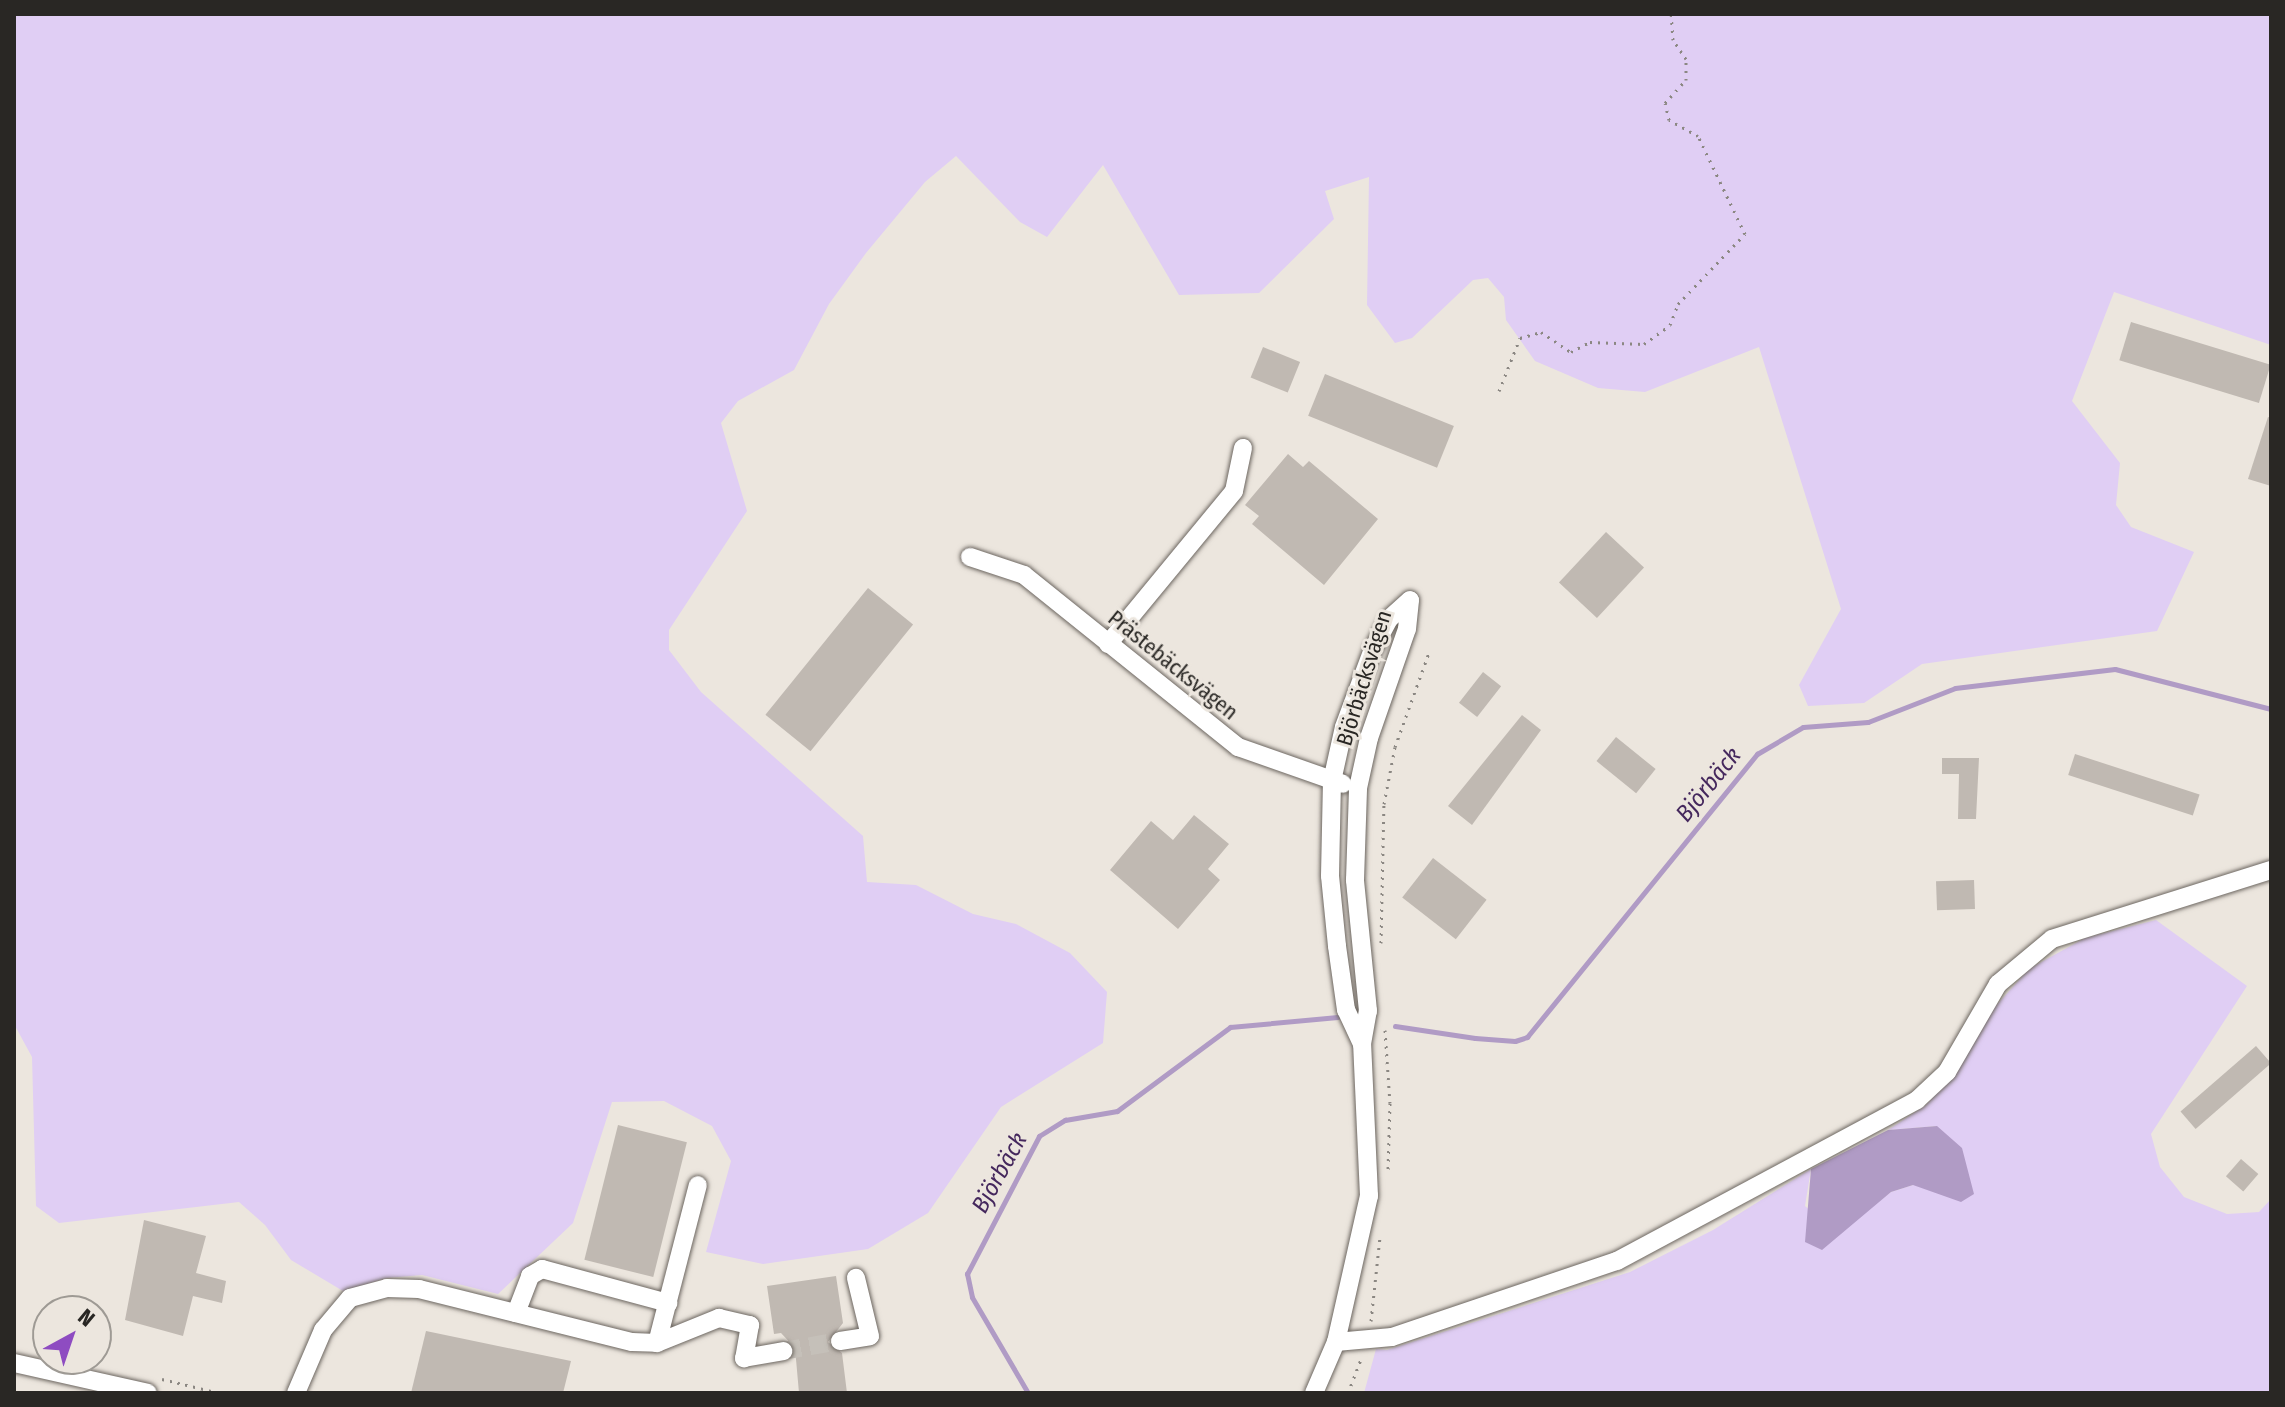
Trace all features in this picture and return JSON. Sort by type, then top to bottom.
[{"type":"street","points":[[1108,644],[1234,491],[1243,448]]},
{"type":"street","name":"Prästebäcksvägen","points":[[970,557],[1024,575],[1238,747],[1358,788]]},
{"type":"street","name":"Björbäcksvägen","points":[[1314,1393],[1336,1342],[1369,1196],[1362,1044],[1368,1011],[1355,880],[1358,788],[1369,738],[1407,629],[1410,600],[1389,619],[1373,649],[1344,727],[1332,781],[1330,876],[1337,946],[1346,1010],[1362,1044]]},
{"type":"street","points":[[1336,1342],[1392,1337],[1617,1261],[1917,1100],[1947,1072],[1998,984],[2052,939],[2271,870]]},
{"type":"street","points":[[657,1343],[698,1185]]},
{"type":"street","points":[[516,1313],[530,1276],[542,1269],[668,1303]]},
{"type":"street","points":[[840,1341],[870,1336],[856,1278]]},
{"type":"street","points":[[296,1393],[323,1330],[350,1298],[387,1288],[419,1289],[657,1343],[719,1318],[750,1325],[744,1358],[783,1351]]},
{"type":"street","points":[[14,1363],[148,1393]]},
{"type":"path","points":[[1499,391],[1520,338],[1541,332],[1571,352],[1590,342],[1644,344],[1670,325],[1678,304],[1745,234],[1698,136],[1669,120],[1665,103],[1686,80],[1686,59],[1673,40],[1671,14]]},
{"type":"shaded area","points":[[14,14],[2271,14],[2271,345],[2114,292],[2072,401],[2120,463],[2116,505],[2131,527],[2194,552],[2157,631],[1922,664],[1864,703],[1808,706],[1799,685],[1841,609],[1759,347],[1645,392],[1598,388],[1535,361],[1506,320],[1504,297],[1488,278],[1473,280],[1412,338],[1395,343],[1367,305],[1369,177],[1325,191],[1334,219],[1259,293],[1179,295],[1103,165],[1047,237],[1020,222],[956,156],[925,182],[866,253],[829,304],[794,370],[738,401],[721,423],[747,511],[669,630],[669,650],[701,692],[863,836],[867,882],[916,885],[973,914],[1016,924],[1070,953],[1107,992],[1103,1043],[1001,1107],[928,1213],[868,1249],[763,1264],[706,1252],[731,1161],[712,1126],[664,1101],[612,1102],[573,1223],[498,1294],[422,1275],[387,1278],[343,1291],[291,1260],[265,1225],[239,1202],[59,1223],[36,1206],[32,1057],[14,1024]]},
{"type":"shaded area","points":[[2156,920],[2247,986],[2151,1134],[2160,1167],[2184,1197],[2227,1214],[2259,1212],[2271,1199],[2271,1393],[1364,1393],[1376,1349],[1387,1350],[1630,1272],[1713,1230],[1811,1169],[1805,1206],[1838,1234],[1891,1192],[1913,1185],[1937,1126],[1888,1130],[1926,1105],[1952,1077],[1993,1009],[2029,969],[2085,938]]},
{"type":"shaded area","points":[[1937,1126],[1962,1148],[1974,1194],[1961,1202],[1913,1185],[1891,1192],[1822,1250],[1805,1242],[1811,1169],[1888,1130]]},
{"type":"building","points":[[2131,322],[2271,365],[2259,403],[2119,360]]},
{"type":"building","points":[[1263,347],[1300,362],[1288,393],[1251,378]]},
{"type":"building","points":[[1325,374],[1454,426],[1437,468],[1308,416]]},
{"type":"building","points":[[2268,417],[2271,418],[2271,486],[2248,479]]},
{"type":"building","points":[[1288,454],[1303,467],[1309,461],[1378,519],[1324,585],[1252,524],[1259,516],[1245,505]]},
{"type":"building","points":[[1606,532],[1644,567],[1597,618],[1559,582]]},
{"type":"building","points":[[868,588],[913,625],[810,751],[765,715]]},
{"type":"building","points":[[1483,672],[1501,686],[1477,717],[1459,703]]},
{"type":"building","points":[[1522,715],[1541,730],[1472,825],[1448,806]]},
{"type":"building","points":[[1616,737],[1656,769],[1636,793],[1596,761]]},
{"type":"building","points":[[2075,754],[2200,794],[2193,815],[2068,775]]},
{"type":"building","points":[[1942,758],[1979,758],[1976,819],[1958,819],[1959,774],[1942,774]]},
{"type":"building","points":[[1194,815],[1229,844],[1208,869],[1220,880],[1178,929],[1110,870],[1151,821],[1173,840]]},
{"type":"building","points":[[1433,858],[1487,900],[1456,939],[1402,897]]},
{"type":"building","points":[[1974,880],[1975,909],[1937,910],[1936,881]]},
{"type":"building","points":[[2256,1046],[2271,1063],[2196,1129],[2181,1112]]},
{"type":"building","points":[[618,1125],[687,1142],[653,1277],[584,1260]]},
{"type":"building","points":[[2241,1159],[2258,1174],[2243,1191],[2226,1176]]},
{"type":"building","points":[[144,1220],[206,1236],[196,1273],[226,1281],[222,1303],[193,1296],[183,1336],[125,1320]]},
{"type":"building","points":[[836,1276],[843,1323],[828,1342],[842,1353],[847,1393],[799,1393],[795,1348],[781,1333],[774,1334],[767,1286]]},
{"type":"building","points":[[426,1331],[571,1361],[563,1393],[411,1393]]},
{"type":"waterway","name":"Björbäck","points":[[1395,1026],[1475,1038],[1515,1041],[1527,1037],[1757,754],[1803,727],[1868,722],[1955,688],[2115,669],[2271,709]]},
{"type":"waterway","name":"Björbäck","points":[[1028,1393],[972,1297],[967,1274],[1039,1136],[1065,1120],[1117,1111],[1230,1027],[1338,1017]]},
{"type":"tunnel","points":[[783,1351],[840,1341]]}]
